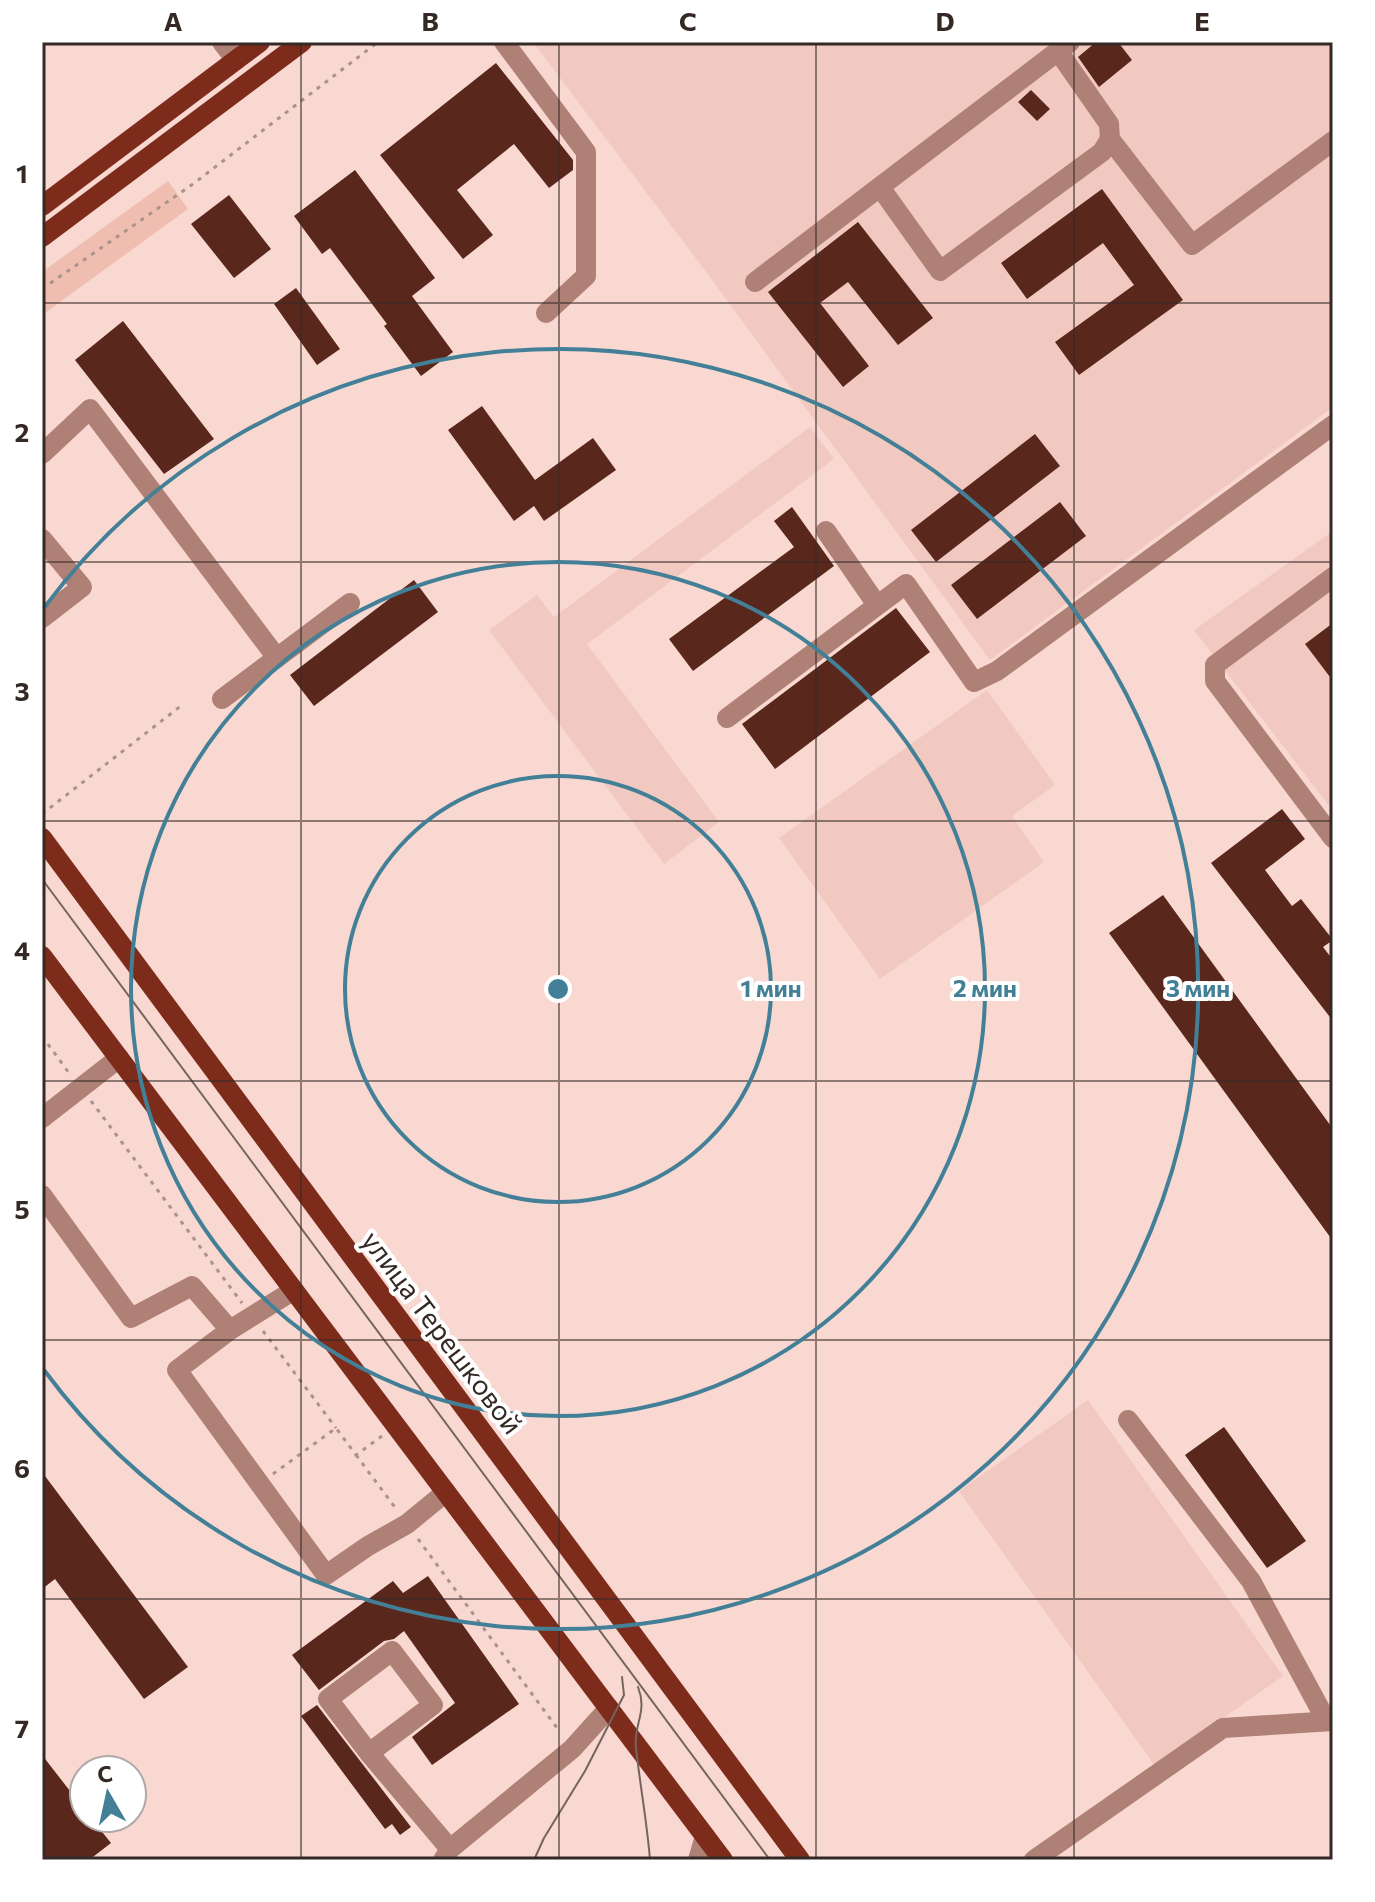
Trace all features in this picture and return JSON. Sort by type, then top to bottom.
[{"type":"main road","points":[[42,206],[260,42]]},
{"type":"main road","points":[[42,237],[301,42]]},
{"type":"main road","name":"улица Терешковой","points":[[42,838],[800,1860]]},
{"type":"main road","points":[[42,956],[723,1860]]},
{"type":"lane","points":[[222,42],[236,60]]},
{"type":"lane","points":[[504,42],[586,152],[586,276],[546,313]]},
{"type":"lane","points":[[755,282],[1064,46],[1109,124],[1110,139],[1192,245],[1333,141]]},
{"type":"lane","points":[[880,187],[940,271],[1102,152],[1110,139]]},
{"type":"lane","points":[[42,454],[90,409],[277,658]]},
{"type":"lane","points":[[727,718],[906,584],[974,682],[997,671],[1333,425]]},
{"type":"lane","points":[[826,531],[877,605]]},
{"type":"lane","points":[[42,539],[82,587],[42,618]]},
{"type":"lane","points":[[1333,577],[1215,665],[1215,681],[1333,838]]},
{"type":"lane","points":[[222,699],[350,603]]},
{"type":"lane","points":[[42,1118],[119,1058]]},
{"type":"lane","points":[[42,1195],[131,1318],[192,1286],[230,1330]]},
{"type":"lane","points":[[294,1290],[230,1330],[177,1370],[326,1575],[407,1524],[446,1492]]},
{"type":"lane","points":[[1034,1860],[1223,1728],[1329,1721],[1251,1581],[1128,1420]]},
{"type":"lane","points":[[369,1753],[433,1705],[392,1651],[328,1699],[446,1855],[572,1749],[609,1708]]},
{"type":"lane","points":[[698,1860],[705,1836]]},
{"type":"path","points":[[42,289],[193,184],[378,42]]},
{"type":"path","points":[[42,814],[182,705]]},
{"type":"path","points":[[42,1036],[572,1749]]},
{"type":"path","points":[[261,1482],[336,1428]]},
{"type":"path","points":[[356,1455],[388,1432]]},
{"type":"shaded area","points":[[533,42],[1333,42],[1333,407],[990,660],[704,269]]},
{"type":"shaded area","points":[[168,181],[188,209],[42,315],[42,272]]},
{"type":"shaded area","points":[[810,427],[834,459],[587,644],[719,822],[664,864],[489,630],[537,595],[554,617]]},
{"type":"shaded area","points":[[1333,531],[1333,811],[1194,630]]},
{"type":"shaded area","points":[[987,690],[1055,785],[1012,816],[1044,862],[880,979],[779,838]]},
{"type":"shaded area","points":[[1088,1400],[1283,1676],[1155,1766],[959,1491]]},
{"type":"building","points":[[1096,42],[1118,42],[1132,60],[1099,87],[1078,57]]},
{"type":"building","points":[[496,63],[573,160],[573,170],[549,188],[514,144],[457,190],[493,235],[463,259],[380,155]]},
{"type":"building","points":[[1031,90],[1050,109],[1037,121],[1018,102]]},
{"type":"building","points":[[355,170],[435,278],[412,296],[453,352],[421,376],[384,326],[387,324],[330,248],[322,254],[294,216]]},
{"type":"building","points":[[1102,189],[1183,300],[1079,375],[1055,342],[1134,285],[1103,243],[1027,299],[1001,263]]},
{"type":"building","points":[[229,195],[271,249],[234,278],[191,224]]},
{"type":"building","points":[[858,222],[933,318],[898,345],[848,282],[820,303],[869,366],[843,387],[768,292]]},
{"type":"building","points":[[296,288],[340,349],[317,365],[274,304]]},
{"type":"building","points":[[123,321],[214,439],[164,474],[75,360]]},
{"type":"building","points":[[482,406],[535,480],[593,438],[616,470],[544,521],[534,506],[514,521],[448,430]]},
{"type":"building","points":[[1035,434],[1060,466],[936,562],[911,530]]},
{"type":"building","points":[[1060,502],[1086,536],[977,619],[951,585]]},
{"type":"building","points":[[792,507],[834,566],[693,671],[669,639],[794,547],[774,521]]},
{"type":"building","points":[[414,580],[438,612],[314,706],[290,675]]},
{"type":"building","points":[[896,608],[930,652],[775,769],[742,724]]},
{"type":"building","points":[[1333,623],[1333,681],[1305,644]]},
{"type":"building","points":[[1282,809],[1305,839],[1265,870],[1292,906],[1301,899],[1333,940],[1323,947],[1333,960],[1333,1021],[1211,863]]},
{"type":"building","points":[[1163,895],[1333,1129],[1333,1241],[1109,933]]},
{"type":"building","points":[[1224,1427],[1306,1541],[1267,1568],[1185,1455]]},
{"type":"building","points":[[42,1472],[188,1667],[144,1699],[55,1579],[42,1589]]},
{"type":"building","points":[[428,1576],[519,1704],[432,1765],[412,1737],[455,1703],[404,1631],[394,1639],[384,1641],[319,1690],[292,1655],[393,1581],[403,1593]]},
{"type":"building","points":[[317,1705],[411,1827],[400,1835],[392,1824],[385,1829],[301,1716]]},
{"type":"building","points":[[42,1755],[68,1788],[68,1834],[104,1834],[111,1843],[89,1860],[42,1860]]},
{"type":"tram line","points":[[42,879],[770,1860]]},
{"type":"tram line","points":[[534,1860],[624,1695],[622,1677]]},
{"type":"tram line","points":[[638,1687],[641,1711],[636,1748],[650,1860]]}]
